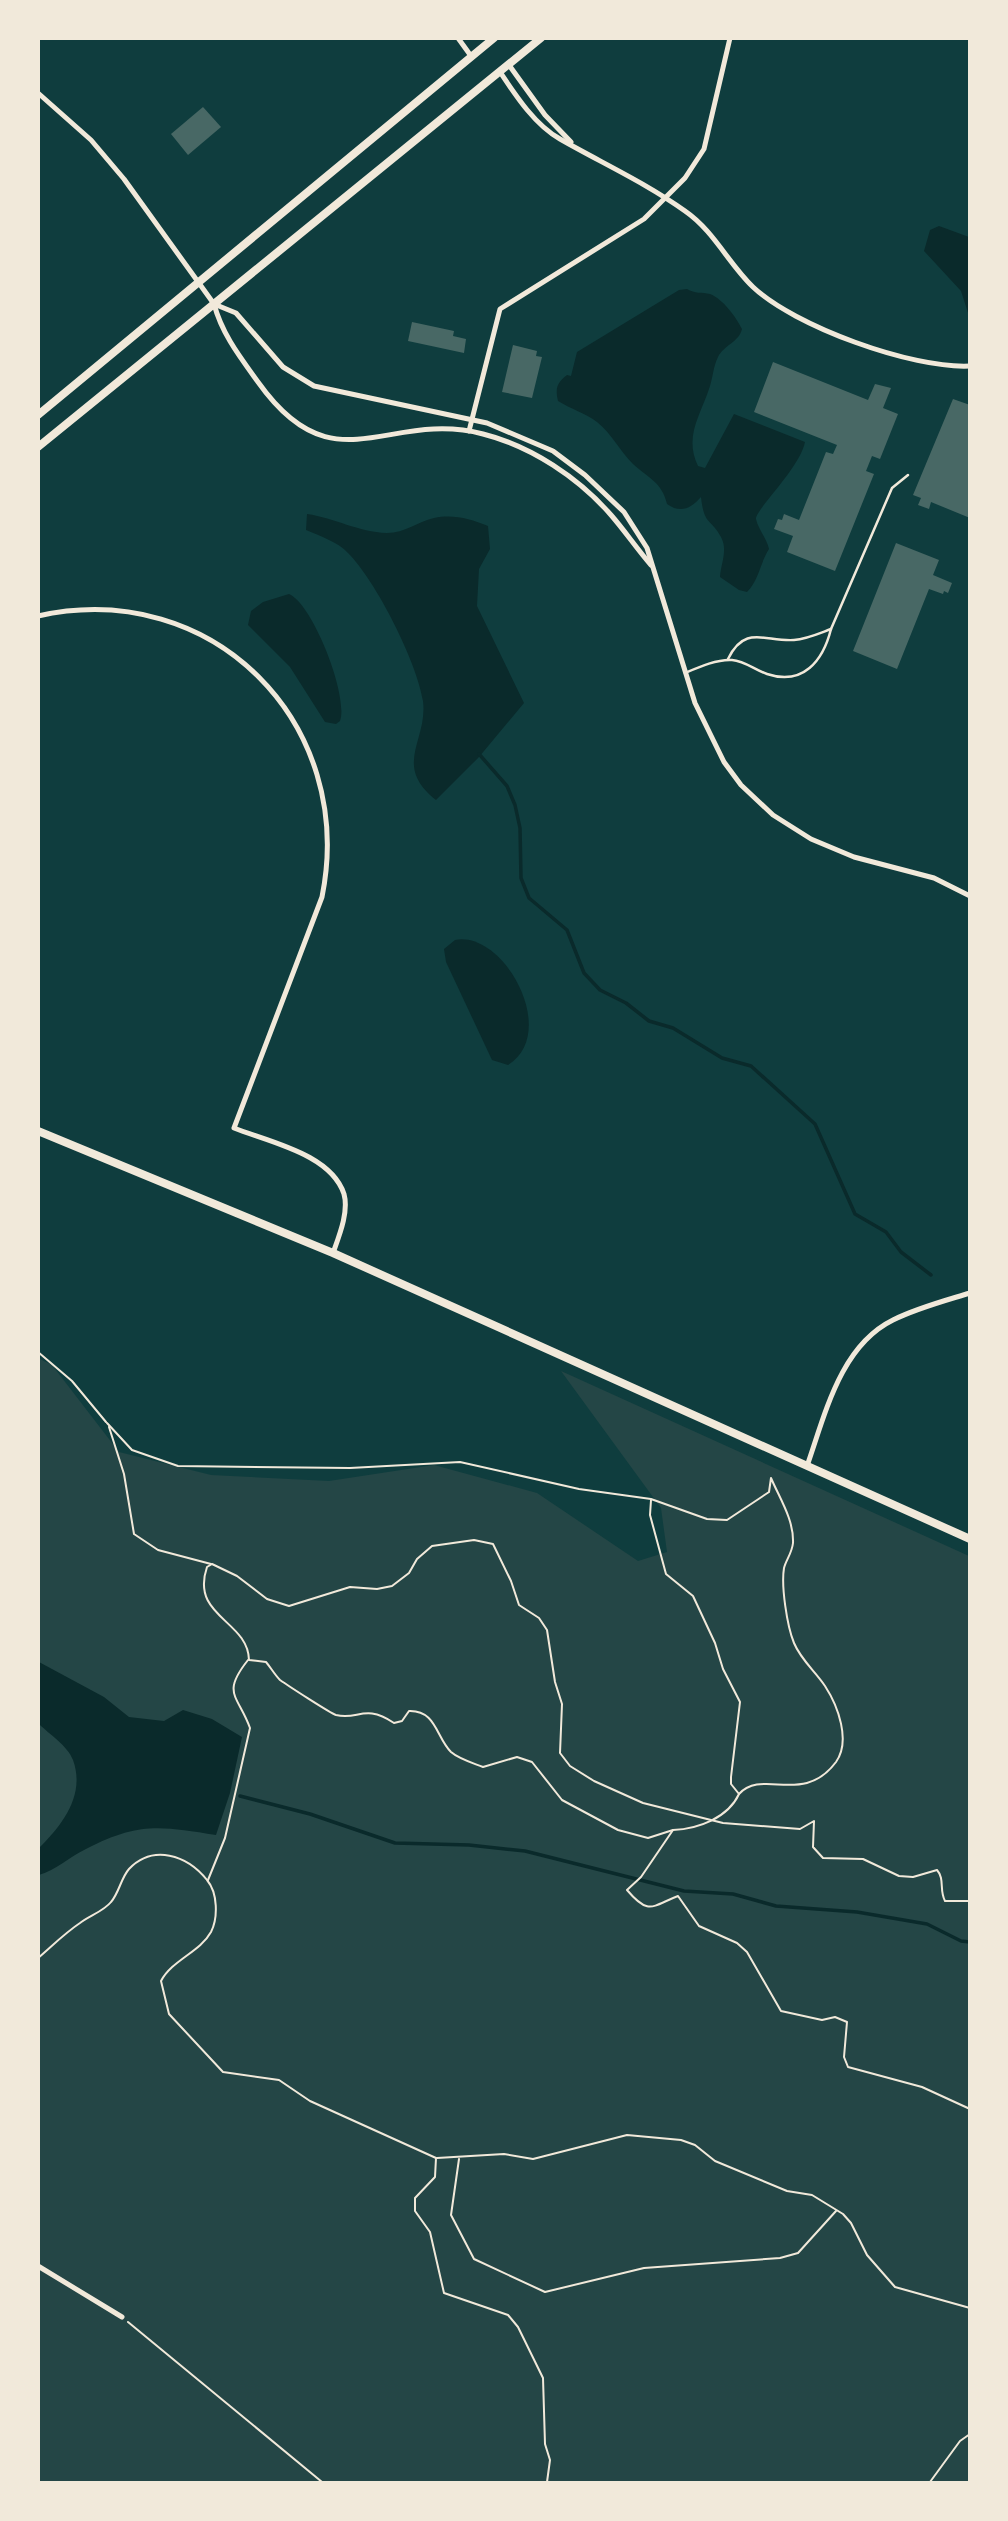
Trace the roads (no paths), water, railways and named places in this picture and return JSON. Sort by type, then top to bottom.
[{"type":"main road","points":[[38,415],[421,102],[494,38]]},
{"type":"main road","points":[[38,447],[541,38]]},
{"type":"main road","points":[[38,1131],[333,1252],[970,1539]]},
{"type":"street","points":[[458,38],[471,56]]},
{"type":"street","points":[[469,431],[502,307],[644,219],[685,178],[704,149],[730,38]]},
{"type":"street","points":[[509,65],[545,115],[573,145]]},
{"type":"street","points":[[500,72],[542,125],[560,139],[697,219],[767,301],[790,315],[907,359],[970,366]]},
{"type":"street","points":[[38,93],[90,141],[124,179],[197,284],[214,304],[219,325],[256,380],[284,414],[303,429],[342,441],[446,427],[511,444],[561,471],[611,514],[651,566]]},
{"type":"street","points":[[214,304],[236,313],[282,367],[314,386],[472,419],[536,442],[584,475],[624,512],[648,548],[651,566],[666,602],[685,673],[709,735],[741,785],[773,815],[800,834],[835,850],[934,878],[970,896]]},
{"type":"street","points":[[38,616],[68,611],[122,610],[152,615],[196,632],[238,659],[274,692],[295,721],[312,755],[328,827],[328,860],[323,897],[234,1128],[306,1157],[330,1170],[344,1195],[343,1223],[333,1252]]},
{"type":"street","points":[[807,1466],[839,1379],[860,1347],[890,1321],[970,1293]]},
{"type":"street","points":[[38,2266],[122,2317]]},
{"type":"lane","points":[[685,673],[729,659],[768,674],[788,677],[804,674],[826,650],[831,629],[892,488],[908,475]]},
{"type":"lane","points":[[729,659],[734,647],[745,639],[757,636],[793,640],[831,629]]},
{"type":"waterway","points":[[479,754],[507,786],[515,805],[520,828],[521,878],[529,898],[567,930],[584,973],[600,990],[626,1003],[649,1021],[673,1028],[722,1058],[751,1066],[815,1124],[855,1214],[886,1232],[901,1252],[931,1275]]},
{"type":"waterway","points":[[240,1796],[310,1814],[395,1843],[469,1845],[525,1851],[684,1891],[733,1894],[776,1906],[857,1912],[927,1924],[961,1941],[970,1942]]}]
